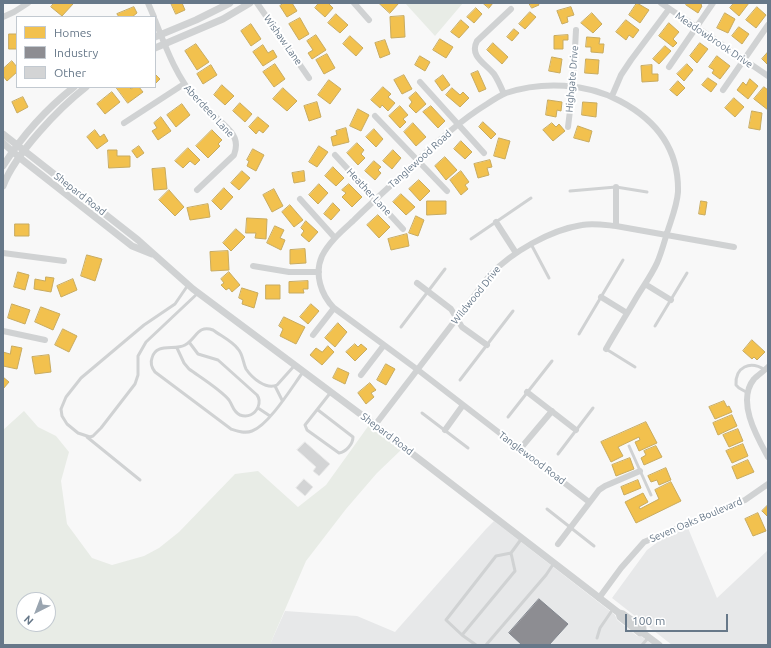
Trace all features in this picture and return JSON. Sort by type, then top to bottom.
[{"type":"street","points":[[3,17],[28,3]]},
{"type":"street","points":[[148,3],[154,16]]},
{"type":"street","points":[[158,36],[196,20],[230,3]]},
{"type":"street","points":[[156,48],[223,19],[250,3]]},
{"type":"street","name":"Wishaw Lane","points":[[256,3],[309,78]]},
{"type":"street","points":[[354,3],[370,20]]},
{"type":"street","name":"Meadowbrook Drive","points":[[661,3],[768,76]]},
{"type":"street","points":[[669,67],[714,3]]},
{"type":"street","points":[[504,94],[494,74],[476,56],[474,46],[477,41],[511,9]]},
{"type":"street","points":[[612,96],[631,60],[669,9]]},
{"type":"street","name":"Aberdeen Lane","points":[[156,25],[158,36],[164,44],[175,69],[184,84],[207,110],[232,134],[236,141],[234,155],[197,190]]},
{"type":"street","points":[[723,90],[768,25]]},
{"type":"street","name":"Highgate Drive","points":[[568,127],[573,86],[576,30]]},
{"type":"street","points":[[420,82],[484,153]]},
{"type":"street","points":[[124,123],[184,84]]},
{"type":"street","name":"Tanglewood Road","points":[[589,502],[418,370],[334,308],[327,301],[320,283],[319,272],[322,258],[327,248],[335,238],[458,124],[476,110],[504,94],[536,87],[573,86],[594,90],[612,96],[634,108],[648,119],[661,133],[671,150],[676,172],[678,192],[675,209],[656,264],[606,349]]},
{"type":"street","points":[[3,166],[17,144],[47,112],[73,88]]},
{"type":"street","points":[[3,186],[5,180],[24,150],[52,118],[85,88]]},
{"type":"street","points":[[375,116],[446,191]]},
{"type":"street","name":"Shepard Road","points":[[3,134],[138,240],[198,293],[376,425],[616,611],[643,628],[646,635],[659,645]]},
{"type":"street","name":"Shepard Road","points":[[3,143],[12,152],[132,246],[155,256]]},
{"type":"street","name":"Heather Lane","points":[[335,155],[403,229]]},
{"type":"street","points":[[616,186],[616,226]]},
{"type":"street","points":[[300,199],[335,238]]},
{"type":"street","points":[[496,222],[516,253]]},
{"type":"street","name":"Wildwood Drive","points":[[376,425],[494,271],[501,263],[531,244],[569,228],[597,224],[667,234],[734,247]]},
{"type":"street","points":[[3,253],[64,261]]},
{"type":"street","points":[[253,266],[289,272],[319,272]]},
{"type":"street","points":[[417,283],[451,309],[462,327],[487,345]]},
{"type":"street","points":[[645,284],[671,300]]},
{"type":"street","points":[[601,297],[627,313]]},
{"type":"street","points":[[313,335],[334,308]]},
{"type":"street","points":[[3,331],[45,340]]},
{"type":"street","points":[[361,375],[384,345]]},
{"type":"street","points":[[766,368],[754,380],[748,393],[747,412],[768,457]]},
{"type":"street","points":[[527,392],[576,430]]},
{"type":"street","points":[[445,430],[464,406]]},
{"type":"street","points":[[520,449],[552,411]]},
{"type":"street","points":[[558,544],[599,490],[640,471]]},
{"type":"street","name":"Seven Oaks Boulevard","points":[[599,598],[621,568],[644,542],[745,500],[768,484]]},
{"type":"lane","points":[[570,191],[616,186],[648,192]]},
{"type":"lane","points":[[471,239],[531,198]]},
{"type":"lane","points":[[531,244],[549,278]]},
{"type":"lane","points":[[579,334],[623,260]]},
{"type":"lane","points":[[401,327],[445,269]]},
{"type":"lane","points":[[655,326],[688,274]]},
{"type":"lane","points":[[140,480],[86,436],[78,433],[67,424],[62,416],[61,409],[66,397],[81,378],[144,325],[175,304],[188,285]]},
{"type":"lane","points":[[86,436],[93,436],[101,428],[135,384],[138,375],[138,356],[146,342],[198,293]]},
{"type":"lane","points":[[460,380],[513,311]]},
{"type":"lane","points":[[282,400],[275,386],[259,382],[246,368],[239,349],[208,328],[198,332],[184,346],[177,348],[160,348],[152,357],[152,368],[155,372],[231,429],[239,432],[251,431],[265,423],[304,371]]},
{"type":"lane","points":[[177,348],[184,363],[189,369],[224,396],[236,413],[242,416],[253,413],[258,408],[260,399],[257,395],[218,360],[198,354],[189,342]]},
{"type":"lane","points":[[606,349],[635,367]]},
{"type":"lane","points":[[508,417],[552,361]]},
{"type":"lane","points":[[748,393],[738,388],[736,385],[736,380],[740,371],[746,366],[752,364],[766,368]]},
{"type":"lane","points":[[275,386],[294,365]]},
{"type":"lane","points":[[318,410],[353,437],[353,440],[346,451],[339,453],[305,427],[331,392]]},
{"type":"lane","points":[[258,408],[270,416]]},
{"type":"lane","points":[[558,454],[592,408]]},
{"type":"lane","points":[[422,412],[468,448]]},
{"type":"lane","points":[[629,446],[651,495]]},
{"type":"lane","points":[[547,509],[594,546]]},
{"type":"lane","points":[[476,645],[462,635],[446,620],[496,556],[511,553],[522,538]]},
{"type":"lane","points":[[462,635],[515,571],[511,553]]},
{"type":"lane","points":[[486,645],[546,575],[554,563]]},
{"type":"lane","points":[[597,638],[600,628],[616,611]]},
{"type":"lane","points":[[642,645],[646,635]]},
{"type":"shaded area","points":[[405,3],[463,3],[435,36]]},
{"type":"shaded area","points":[[24,411],[38,427],[56,436],[69,452],[61,481],[67,524],[92,558],[112,565],[144,556],[159,548],[179,532],[235,474],[258,471],[298,507],[326,485],[369,425],[401,450],[377,473],[346,509],[306,561],[271,645],[3,645],[3,430]]},
{"type":"shaded area","points":[[494,521],[615,615],[617,620],[637,636],[642,637],[653,645],[271,645],[285,611],[357,616],[395,632]]},
{"type":"shaded area","points":[[688,528],[717,598],[768,550],[768,645],[672,645],[612,598],[647,550],[663,538]]},
{"type":"building: Homes","points":[[54,3],[73,4],[62,16],[51,7]]},
{"type":"building: Homes","points":[[171,3],[182,3],[185,10],[176,14]]},
{"type":"building: Homes","points":[[284,3],[292,3],[297,11],[287,17],[280,6]]},
{"type":"building: Homes","points":[[319,3],[328,3],[333,8],[325,17],[315,8]]},
{"type":"building: Homes","points":[[379,3],[399,3],[390,13]]},
{"type":"building: Homes","points":[[483,3],[493,3],[489,8]]},
{"type":"building: Homes","points":[[529,3],[538,3],[539,5],[532,8]]},
{"type":"building: Homes","points":[[637,3],[649,10],[640,23],[629,15]]},
{"type":"building: Homes","points":[[687,3],[702,3],[702,6],[698,13],[686,5]]},
{"type":"building: Homes","points":[[734,3],[749,3],[739,16],[730,8]]},
{"type":"building: Homes","points":[[134,7],[137,13],[133,16],[118,16],[117,14]]},
{"type":"building: Homes","points":[[571,7],[574,15],[567,17],[568,22],[562,24],[557,11]]},
{"type":"building: Homes","points":[[757,7],[766,15],[756,28],[746,20]]},
{"type":"building: Homes","points":[[476,8],[482,14],[474,23],[467,17]]},
{"type":"building: Homes","points":[[530,12],[536,17],[525,29],[519,24]]},
{"type":"building: Homes","points":[[592,13],[602,24],[593,33],[581,23]]},
{"type":"building: Homes","points":[[725,13],[735,19],[728,33],[717,28]]},
{"type":"building: Homes","points":[[336,14],[348,25],[340,33],[328,23]]},
{"type":"building: Homes","points":[[404,16],[405,37],[391,38],[390,17]]},
{"type":"building: Homes","points":[[300,18],[309,34],[299,40],[289,24]]},
{"type":"building: Homes","points":[[461,20],[469,27],[459,38],[451,32]]},
{"type":"building: Homes","points":[[626,20],[639,30],[633,38],[629,35],[626,40],[616,32]]},
{"type":"building: Homes","points":[[669,23],[679,32],[673,39],[677,43],[673,47],[659,36]]},
{"type":"building: Homes","points":[[251,24],[261,39],[251,46],[241,31]]},
{"type":"building: Homes","points":[[739,27],[749,34],[742,44],[732,36]]},
{"type":"building: Homes","points":[[514,29],[519,33],[512,41],[507,37]]},
{"type":"building: Homes","points":[[9,34],[16,34],[16,49],[9,49]]},
{"type":"building: Homes","points":[[316,35],[326,50],[312,59],[308,53],[313,50],[307,41]]},
{"type":"building: Homes","points":[[568,35],[568,40],[563,40],[563,49],[554,49],[554,36]]},
{"type":"building: Homes","points":[[350,36],[363,48],[356,56],[343,44]]},
{"type":"building: Homes","points":[[587,37],[600,38],[599,44],[604,44],[603,53],[591,52],[591,47],[586,47]]},
{"type":"building: Homes","points":[[440,39],[453,47],[446,58],[433,50]]},
{"type":"building: Homes","points":[[385,40],[390,54],[380,58],[375,43]]},
{"type":"building: Homes","points":[[493,43],[508,57],[502,64],[487,50]]},
{"type":"building: Homes","points":[[700,43],[708,49],[697,63],[690,56]]},
{"type":"building: Homes","points":[[196,44],[209,62],[197,70],[185,51]]},
{"type":"building: Homes","points":[[263,45],[268,53],[273,50],[277,57],[263,66],[253,52]]},
{"type":"building: Homes","points":[[665,46],[671,51],[659,64],[653,59]]},
{"type":"building: Homes","points":[[768,52],[768,65],[762,59]]},
{"type":"building: Homes","points":[[327,54],[335,68],[324,74],[316,60]]},
{"type":"building: Homes","points":[[420,56],[430,62],[425,71],[415,65]]},
{"type":"building: Homes","points":[[717,56],[730,66],[720,79],[712,73],[714,70],[709,67]]},
{"type":"building: Homes","points":[[552,57],[562,59],[560,73],[549,71]]},
{"type":"building: Homes","points":[[586,59],[599,60],[598,74],[585,73]]},
{"type":"building: Homes","points":[[12,61],[16,66],[16,73],[7,81],[3,76],[3,69]]},
{"type":"building: Homes","points":[[275,64],[285,79],[274,87],[263,72]]},
{"type":"building: Homes","points":[[687,64],[693,70],[684,81],[677,74]]},
{"type":"building: Homes","points":[[211,65],[217,75],[203,84],[197,74]]},
{"type":"building: Homes","points":[[652,65],[652,74],[658,74],[658,81],[642,82],[641,66]]},
{"type":"building: Homes","points":[[478,71],[486,89],[479,92],[471,74]]},
{"type":"building: Homes","points":[[156,75],[160,79],[156,83]]},
{"type":"building: Homes","points":[[404,75],[412,89],[402,94],[394,80]]},
{"type":"building: Homes","points":[[443,75],[450,85],[442,91],[435,81]]},
{"type":"building: Homes","points":[[708,78],[717,84],[711,92],[702,85]]},
{"type":"building: Homes","points":[[750,79],[758,86],[748,99],[737,90],[743,82],[746,85]]},
{"type":"building: Homes","points":[[329,80],[341,89],[330,104],[318,95]]},
{"type":"building: Homes","points":[[678,81],[685,88],[677,96],[670,90]]},
{"type":"building: Homes","points":[[222,85],[234,96],[225,105],[214,95]]},
{"type":"building: Homes","points":[[383,87],[391,94],[388,97],[395,103],[388,111],[382,105],[380,108],[371,100]]},
{"type":"building: Homes","points":[[764,87],[768,90],[768,110],[754,99]]},
{"type":"building: Homes","points":[[117,88],[140,88],[143,92],[128,103]]},
{"type":"building: Homes","points":[[283,88],[297,101],[287,111],[273,99]]},
{"type":"building: Homes","points":[[452,88],[460,95],[463,92],[469,98],[460,107],[446,95]]},
{"type":"building: Homes","points":[[112,92],[120,102],[105,114],[97,104]]},
{"type":"building: Homes","points":[[416,92],[426,104],[416,113],[409,106],[412,102],[409,98]]},
{"type":"building: Homes","points":[[23,97],[28,107],[17,113],[12,102]]},
{"type":"building: Homes","points":[[734,98],[744,107],[735,117],[725,108]]},
{"type":"building: Homes","points":[[548,100],[562,102],[561,111],[557,110],[556,117],[546,115]]},
{"type":"building: Homes","points":[[317,102],[321,117],[309,121],[304,106]]},
{"type":"building: Homes","points":[[583,102],[597,103],[596,117],[582,115]]},
{"type":"building: Homes","points":[[240,103],[252,114],[245,122],[233,111]]},
{"type":"building: Homes","points":[[182,104],[190,115],[176,127],[167,115]]},
{"type":"building: Homes","points":[[400,106],[408,115],[403,119],[406,122],[400,128],[389,116]]},
{"type":"building: Homes","points":[[431,106],[445,121],[438,128],[423,112]]},
{"type":"building: Homes","points":[[358,109],[369,115],[361,131],[350,126]]},
{"type":"building: Homes","points":[[752,111],[762,113],[760,130],[749,128]]},
{"type":"building: Homes","points":[[161,117],[171,131],[158,140],[152,131],[157,128],[154,123]]},
{"type":"building: Homes","points":[[258,117],[269,126],[263,133],[259,130],[256,134],[249,127]]},
{"type":"building: Homes","points":[[483,122],[496,134],[491,139],[479,127]]},
{"type":"building: Homes","points":[[413,123],[426,137],[416,146],[404,132]]},
{"type":"building: Homes","points":[[552,123],[556,127],[559,124],[565,131],[553,141],[543,130]]},
{"type":"building: Homes","points":[[578,126],[592,131],[589,142],[574,138]]},
{"type":"building: Homes","points":[[346,128],[349,142],[333,146],[331,137],[337,135],[336,131]]},
{"type":"building: Homes","points":[[374,129],[383,139],[376,147],[366,137]]},
{"type":"building: Homes","points":[[95,130],[100,137],[104,134],[108,141],[97,149],[87,137]]},
{"type":"building: Homes","points":[[212,130],[222,140],[218,144],[220,146],[208,158],[196,146]]},
{"type":"building: Homes","points":[[499,138],[510,141],[505,159],[494,156]]},
{"type":"building: Homes","points":[[461,141],[472,152],[465,159],[454,149]]},
{"type":"building: Homes","points":[[357,143],[364,150],[361,154],[365,158],[358,165],[347,153]]},
{"type":"building: Homes","points":[[139,146],[144,153],[137,158],[132,151]]},
{"type":"building: Homes","points":[[319,146],[328,152],[317,167],[309,162]]},
{"type":"building: Homes","points":[[188,148],[200,160],[195,165],[190,161],[183,168],[175,161]]},
{"type":"building: Homes","points":[[253,149],[264,155],[256,171],[247,166],[249,161],[247,160]]},
{"type":"building: Homes","points":[[108,150],[117,150],[117,156],[130,156],[130,167],[109,168]]},
{"type":"building: Homes","points":[[393,150],[401,158],[392,169],[383,161]]},
{"type":"building: Homes","points":[[445,157],[457,170],[446,180],[435,166]]},
{"type":"building: Homes","points":[[490,160],[492,167],[487,168],[489,175],[478,178],[474,164]]},
{"type":"building: Homes","points":[[374,161],[381,167],[378,170],[381,173],[375,180],[365,171]]},
{"type":"building: Homes","points":[[333,167],[344,178],[336,186],[325,176]]},
{"type":"building: Homes","points":[[165,168],[167,189],[154,190],[152,169]]},
{"type":"building: Homes","points":[[242,171],[250,178],[239,190],[231,183]]},
{"type":"building: Homes","points":[[304,171],[305,181],[294,183],[292,173]]},
{"type":"building: Homes","points":[[461,171],[469,182],[465,185],[468,189],[461,195],[450,180]]},
{"type":"building: Homes","points":[[419,180],[430,191],[420,201],[409,189]]},
{"type":"building: Homes","points":[[319,184],[328,193],[318,204],[309,195]]},
{"type":"building: Homes","points":[[349,184],[362,197],[352,207],[342,197],[346,193],[342,190]]},
{"type":"building: Homes","points":[[224,188],[233,197],[221,210],[212,201]]},
{"type":"building: Homes","points":[[274,189],[283,206],[272,212],[263,195]]},
{"type":"building: Homes","points":[[169,190],[184,207],[175,216],[159,200]]},
{"type":"building: Homes","points":[[401,194],[415,207],[406,215],[393,202]]},
{"type":"building: Homes","points":[[427,201],[446,201],[446,214],[427,215]]},
{"type":"building: Homes","points":[[701,201],[707,202],[705,215],[699,214]]},
{"type":"building: Homes","points":[[333,203],[340,210],[331,220],[324,214]]},
{"type":"building: Homes","points":[[208,204],[210,217],[190,220],[187,208]]},
{"type":"building: Homes","points":[[290,205],[303,220],[294,227],[282,212]]},
{"type":"building: Homes","points":[[378,215],[390,227],[379,238],[367,225]]},
{"type":"building: Homes","points":[[416,216],[424,220],[418,236],[409,233]]},
{"type":"building: Homes","points":[[247,218],[267,219],[266,239],[255,238],[256,233],[246,233]]},
{"type":"building: Homes","points":[[306,221],[318,232],[309,242],[301,235],[304,231],[301,228]]},
{"type":"building: Homes","points":[[15,224],[29,224],[29,236],[15,236]]},
{"type":"building: Homes","points":[[275,226],[284,230],[280,238],[285,240],[281,250],[267,243]]},
{"type":"building: Homes","points":[[236,229],[245,237],[231,251],[223,243]]},
{"type":"building: Homes","points":[[407,234],[409,246],[391,250],[388,239]]},
{"type":"building: Homes","points":[[305,249],[306,263],[290,264],[290,250]]},
{"type":"building: Homes","points":[[228,251],[229,270],[211,271],[210,252]]},
{"type":"building: Homes","points":[[87,255],[102,259],[95,281],[81,276]]},
{"type":"building: Homes","points":[[18,272],[29,275],[25,290],[14,287]]},
{"type":"building: Homes","points":[[229,272],[240,285],[232,292],[229,288],[226,290],[221,285],[224,283],[221,279]]},
{"type":"building: Homes","points":[[46,277],[54,278],[51,292],[34,289],[35,279],[45,281]]},
{"type":"building: Homes","points":[[73,279],[77,290],[61,297],[57,286]]},
{"type":"building: Homes","points":[[308,281],[308,289],[303,289],[304,293],[289,293],[289,282]]},
{"type":"building: Homes","points":[[266,285],[280,285],[280,299],[266,299]]},
{"type":"building: Homes","points":[[242,288],[258,293],[254,308],[242,304],[243,300],[239,298]]},
{"type":"building: Homes","points":[[12,304],[30,310],[25,324],[8,318]]},
{"type":"building: Homes","points":[[311,304],[319,311],[308,324],[300,317]]},
{"type":"building: Homes","points":[[41,307],[60,314],[53,330],[35,322]]},
{"type":"building: Homes","points":[[284,317],[305,327],[296,344],[280,336],[283,329],[279,326]]},
{"type":"building: Homes","points":[[338,323],[347,332],[335,347],[325,338]]},
{"type":"building: Homes","points":[[63,329],[77,336],[69,352],[55,345]]},
{"type":"building: Homes","points":[[752,340],[765,352],[757,360],[754,357],[752,359],[743,351]]},
{"type":"building: Homes","points":[[355,344],[358,347],[361,344],[367,349],[355,361],[346,352]]},
{"type":"building: Homes","points":[[12,346],[22,348],[17,369],[3,366],[3,352],[10,354]]},
{"type":"building: Homes","points":[[328,346],[334,352],[322,365],[310,355],[316,348],[322,352]]},
{"type":"building: Homes","points":[[49,355],[51,372],[35,374],[32,357]]},
{"type":"building: Homes","points":[[386,364],[395,369],[386,385],[377,380]]},
{"type":"building: Homes","points":[[338,368],[349,373],[345,384],[333,378]]},
{"type":"building: Homes","points":[[3,377],[9,382],[3,389]]},
{"type":"building: Homes","points":[[370,383],[376,390],[371,393],[374,397],[366,404],[358,393]]},
{"type":"building: Homes","points":[[724,401],[732,412],[715,419],[709,407]]},
{"type":"building: Homes","points":[[732,415],[737,426],[718,435],[713,423]]},
{"type":"building: Homes","points":[[646,422],[657,443],[639,451],[635,442],[640,440],[639,437],[618,447],[623,456],[611,462],[601,442]]},
{"type":"building: Homes","points":[[738,429],[743,441],[729,447],[723,435]]},
{"type":"building: Homes","points":[[743,444],[748,456],[732,463],[726,451]]},
{"type":"building: Homes","points":[[656,446],[662,457],[644,465],[641,458],[646,455],[644,451]]},
{"type":"building: Homes","points":[[630,458],[634,469],[616,476],[612,465]]},
{"type":"building: Homes","points":[[748,460],[754,472],[737,479],[732,467]]},
{"type":"building: Homes","points":[[666,468],[671,480],[659,485],[657,480],[651,482],[648,476]]},
{"type":"building: Homes","points":[[638,480],[641,488],[624,495],[621,487]]},
{"type":"building: Homes","points":[[671,482],[681,501],[636,523],[625,502],[643,493],[648,502],[639,507],[640,509],[659,499],[655,490]]},
{"type":"building: Homes","points":[[768,505],[768,517],[762,511]]},
{"type":"building: Homes","points":[[758,513],[766,531],[753,536],[745,519]]},
{"type":"building: Industry","points":[[539,599],[568,624],[549,645],[522,645],[509,633]]},
{"type":"building: Other","points":[[305,442],[330,464],[319,476],[313,471],[316,467],[297,450]]},
{"type":"building: Other","points":[[304,479],[313,487],[305,496],[296,488]]}]
